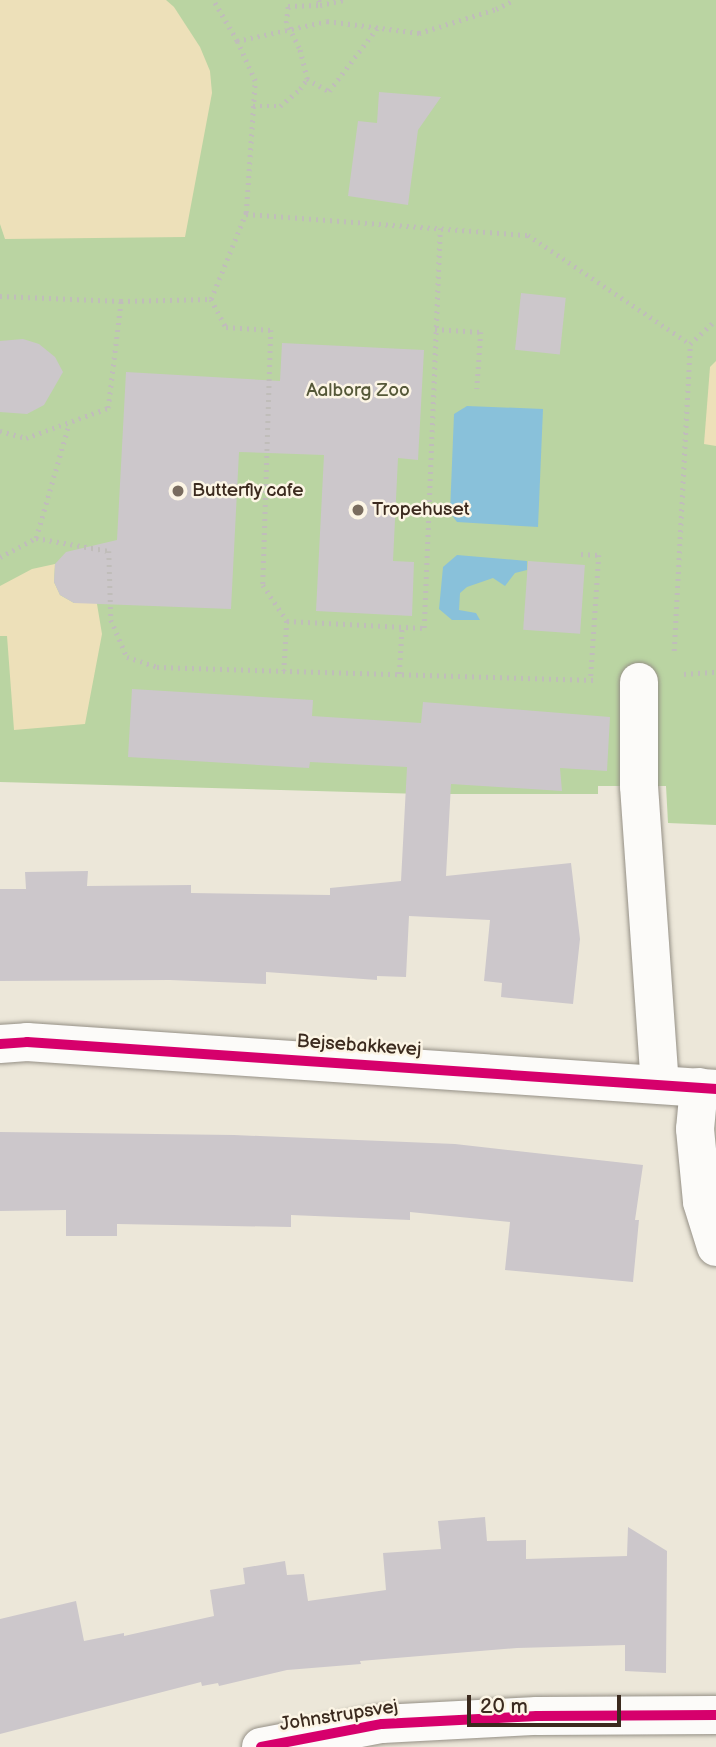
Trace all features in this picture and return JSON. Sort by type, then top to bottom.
[{"type":"street","points":[[656,678],[639,786],[660,1084]]},
{"type":"street","name":"Bejsebakkevej","points":[[0,1044],[27,1041],[707,1088]]},
{"type":"street","points":[[707,1088],[695,1129],[702,1202],[716,1247]]},
{"type":"street","name":"Johnstrupsvej","points":[[261,1747],[382,1724],[588,1715],[716,1715]]},
{"type":"path","points":[[211,299],[246,214],[254,81],[237,41],[213,0]]},
{"type":"path","points":[[343,0],[288,6],[286,23],[299,48],[307,79],[329,90],[379,27]]},
{"type":"path","points":[[237,41],[327,21],[419,33],[496,9],[514,0]]},
{"type":"path","points":[[253,106],[280,106],[300,89],[307,79]]},
{"type":"path","points":[[246,214],[528,235],[690,344]]},
{"type":"path","points":[[287,621],[424,628],[440,229]]},
{"type":"path","points":[[0,296],[121,301],[211,299]]},
{"type":"path","points":[[211,299],[226,327],[271,330],[263,585],[287,621],[284,671]]},
{"type":"path","points":[[0,432],[26,438],[108,408],[121,301]]},
{"type":"path","points":[[656,678],[690,344],[716,320]]},
{"type":"path","points":[[435,329],[481,332],[477,389]]},
{"type":"path","points":[[36,538],[69,423]]},
{"type":"path","points":[[0,557],[36,538],[109,551],[111,620],[127,657],[157,667],[591,680],[656,678],[716,672]]},
{"type":"path","points":[[581,554],[599,555],[591,680]]},
{"type":"path","points":[[399,675],[402,626]]},
{"type":"green space","name":"Aalborg Zoo","points":[[0,0],[716,0],[716,825],[668,823],[666,786],[598,786],[598,794],[422,794],[0,782]]},
{"type":"sand","points":[[0,0],[166,0],[174,7],[200,47],[210,71],[212,93],[185,237],[5,239],[0,224]]},
{"type":"sand","points":[[716,361],[716,446],[704,444],[710,367]]},
{"type":"sand","points":[[55,564],[54,582],[60,595],[74,603],[96,598],[102,634],[85,724],[14,730],[7,636],[0,636],[0,586],[32,569]]},
{"type":"water","points":[[467,406],[543,409],[538,527],[457,522],[450,513],[454,414]]},
{"type":"water","points":[[457,555],[527,561],[527,570],[515,573],[505,586],[493,578],[467,587],[460,593],[459,610],[476,613],[480,620],[452,620],[439,609],[443,567]]},
{"type":"building","points":[[379,92],[441,97],[418,130],[408,205],[348,196],[358,121],[377,123]]},
{"type":"building","points":[[521,293],[566,298],[560,354],[515,350]]},
{"type":"building","points":[[23,339],[39,344],[55,357],[63,372],[44,405],[27,414],[0,412],[0,341]]},
{"type":"building","points":[[282,343],[424,350],[418,460],[398,458],[393,561],[414,562],[412,616],[316,611],[324,455],[239,452],[231,609],[74,603],[60,595],[54,582],[55,564],[66,552],[117,540],[126,372],[280,381]]},
{"type":"building","points":[[528,561],[585,565],[580,634],[523,630]]},
{"type":"building","points":[[132,689],[313,700],[312,716],[421,723],[423,702],[610,717],[607,771],[560,768],[562,791],[451,784],[446,876],[571,863],[580,939],[573,1004],[501,997],[502,983],[484,981],[490,920],[409,916],[406,977],[377,976],[377,980],[266,972],[266,984],[170,980],[0,981],[0,889],[26,889],[25,872],[88,871],[87,886],[191,885],[191,893],[330,895],[330,888],[401,881],[407,767],[310,762],[309,768],[128,757]]},
{"type":"building","points":[[0,1132],[234,1135],[455,1144],[643,1165],[635,1220],[639,1220],[633,1282],[505,1270],[510,1222],[410,1212],[410,1220],[291,1215],[291,1227],[117,1224],[117,1236],[66,1236],[66,1210],[0,1211]]},
{"type":"building","points":[[485,1517],[487,1541],[526,1540],[526,1559],[627,1556],[628,1527],[667,1551],[666,1673],[625,1671],[625,1645],[517,1648],[360,1661],[361,1664],[287,1670],[219,1686],[218,1683],[202,1686],[201,1682],[0,1734],[0,1619],[76,1601],[84,1641],[124,1633],[124,1636],[214,1616],[210,1590],[245,1584],[243,1568],[285,1561],[287,1575],[304,1574],[308,1601],[386,1590],[383,1553],[441,1549],[438,1521]]},
{"type":"cycle path","points":[[0,1044],[27,1042],[716,1089]]},
{"type":"cycle path","points":[[261,1747],[382,1724],[537,1716],[716,1715]]},
{"type":"place","name":"Butterfly cafe","points":[[178,491]]},
{"type":"place","name":"Tropehuset","points":[[358,510]]}]
